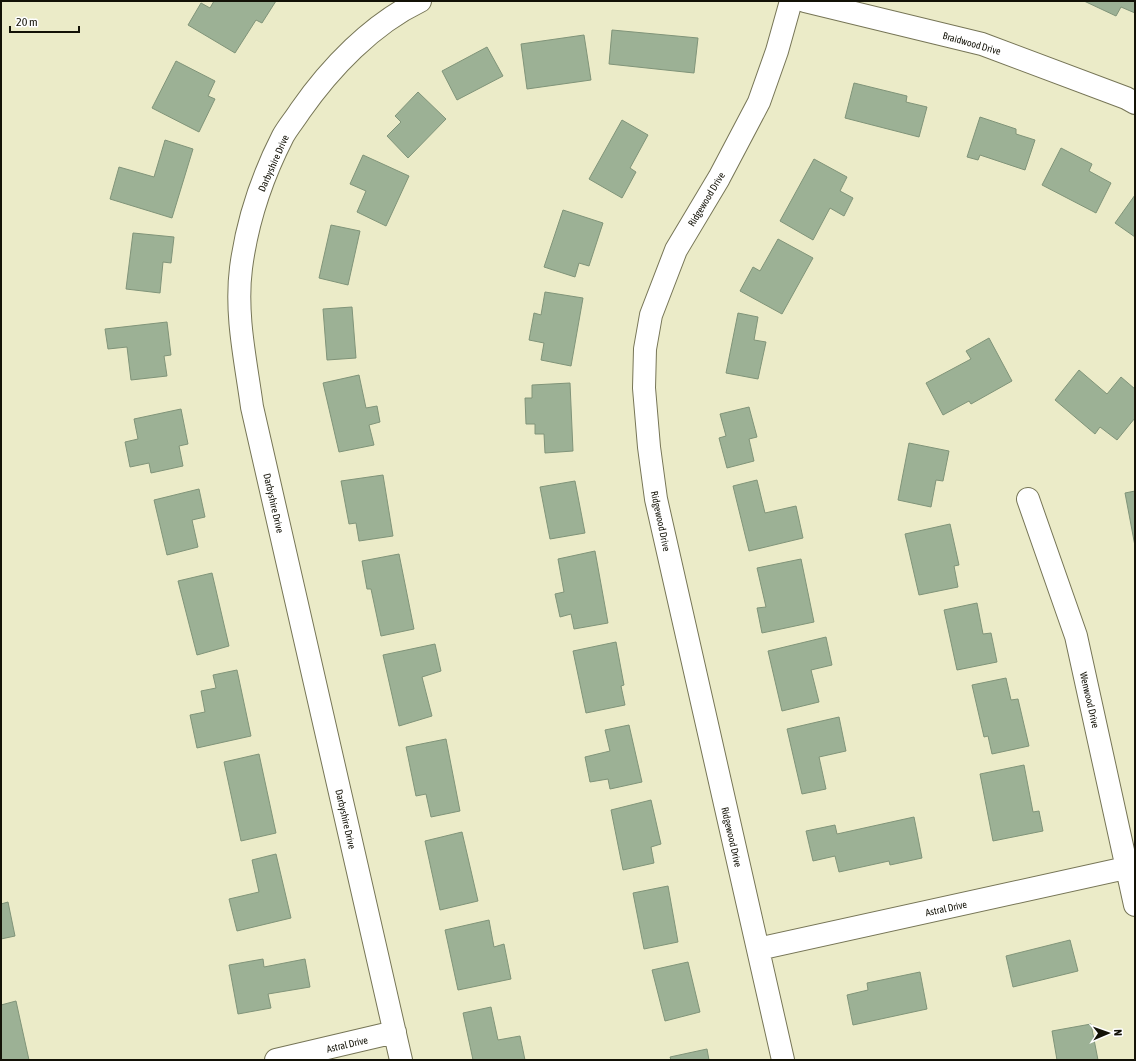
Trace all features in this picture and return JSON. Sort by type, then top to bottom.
[{"type":"street","name":"Darbyshire Drive","points":[[401,1060],[252,407],[239,314],[241,269],[251,219],[264,177],[284,134],[312,94],[341,60],[375,30],[420,1]]},
{"type":"street","name":"Ridgewood Drive","points":[[783,1060],[656,500],[645,402],[645,349],[651,315],[676,250],[719,178],[759,102],[791,1]]},
{"type":"street","name":"Braidwood Drive","points":[[805,1],[982,44],[1135,102]]},
{"type":"street","name":"Wenwood Drive","points":[[1028,499],[1076,636],[1104,760],[1131,867],[1135,905]]},
{"type":"street","name":"Astral Drive","points":[[758,949],[1131,867]]},
{"type":"street","name":"Astral Drive","points":[[276,1060],[395,1032]]},
{"type":"building","points":[[214,1],[276,1],[262,23],[256,20],[235,53],[188,25],[201,3],[210,8]]},
{"type":"building","points":[[1084,1],[1135,1],[1135,13],[1121,7],[1116,16]]},
{"type":"building","points":[[612,30],[698,38],[694,73],[609,64]]},
{"type":"building","points":[[584,35],[591,80],[527,89],[521,44]]},
{"type":"building","points":[[487,47],[503,76],[457,100],[442,71]]},
{"type":"building","points":[[176,61],[215,81],[208,96],[215,99],[199,132],[152,108]]},
{"type":"building","points":[[854,83],[907,96],[906,102],[927,107],[919,137],[845,118]]},
{"type":"building","points":[[418,92],[446,119],[408,158],[387,136],[401,122],[395,116]]},
{"type":"building","points":[[980,117],[1016,129],[1016,134],[1035,140],[1025,170],[980,155],[978,160],[967,157]]},
{"type":"building","points":[[622,120],[648,135],[630,168],[636,172],[622,198],[589,179]]},
{"type":"building","points":[[165,140],[193,149],[172,218],[110,199],[119,167],[154,177]]},
{"type":"building","points":[[1061,148],[1092,164],[1089,171],[1111,183],[1096,213],[1042,185]]},
{"type":"building","points":[[363,155],[409,176],[386,226],[357,212],[366,191],[350,184]]},
{"type":"building","points":[[814,159],[847,177],[840,191],[853,198],[844,216],[830,208],[813,240],[780,221]]},
{"type":"building","points":[[1135,195],[1135,237],[1115,223]]},
{"type":"building","points":[[563,210],[603,223],[589,266],[579,263],[575,277],[544,267]]},
{"type":"building","points":[[331,225],[360,231],[348,285],[319,278]]},
{"type":"building","points":[[133,233],[174,237],[171,263],[163,262],[160,293],[126,289]]},
{"type":"building","points":[[778,239],[813,258],[782,314],[740,291],[753,267],[760,271]]},
{"type":"building","points":[[545,292],[583,298],[571,366],[541,360],[544,343],[529,340],[534,313],[541,315]]},
{"type":"building","points":[[352,307],[356,358],[327,360],[323,309]]},
{"type":"building","points":[[738,313],[758,317],[754,340],[766,342],[758,379],[726,373]]},
{"type":"building","points":[[167,322],[171,355],[164,356],[167,376],[131,380],[127,347],[108,349],[105,329]]},
{"type":"building","points":[[989,338],[1012,381],[971,404],[969,401],[943,415],[926,383],[971,359],[966,351]]},
{"type":"building","points":[[1079,370],[1107,394],[1121,377],[1135,389],[1135,418],[1117,440],[1100,427],[1095,434],[1055,400]]},
{"type":"building","points":[[359,375],[366,408],[377,406],[380,422],[369,425],[374,445],[339,452],[323,383]]},
{"type":"building","points":[[570,383],[573,451],[545,453],[544,434],[535,434],[535,424],[526,424],[525,398],[532,398],[532,385]]},
{"type":"building","points":[[749,407],[757,437],[749,439],[754,461],[727,468],[719,438],[726,436],[720,414]]},
{"type":"building","points":[[181,409],[188,444],[179,446],[183,466],[151,473],[149,463],[130,467],[125,442],[138,439],[134,419]]},
{"type":"building","points":[[909,443],[949,451],[943,481],[936,480],[931,507],[898,500]]},
{"type":"building","points":[[383,475],[393,536],[359,541],[356,523],[349,524],[341,481]]},
{"type":"building","points":[[757,480],[765,513],[796,506],[803,538],[749,551],[733,486]]},
{"type":"building","points":[[575,481],[585,533],[550,539],[540,487]]},
{"type":"building","points":[[199,489],[205,517],[192,520],[198,547],[167,555],[154,500]]},
{"type":"building","points":[[1135,491],[1135,546],[1125,493]]},
{"type":"building","points":[[950,524],[959,565],[954,566],[958,587],[919,595],[905,534]]},
{"type":"building","points":[[595,551],[608,623],[574,629],[571,614],[560,617],[555,594],[564,592],[558,559]]},
{"type":"building","points":[[399,554],[414,629],[381,636],[371,589],[367,589],[362,561]]},
{"type":"building","points":[[801,559],[814,622],[762,633],[757,608],[766,607],[757,568]]},
{"type":"building","points":[[212,573],[229,646],[197,655],[178,581]]},
{"type":"building","points":[[977,603],[983,634],[991,633],[997,662],[957,670],[944,610]]},
{"type":"building","points":[[826,637],[832,665],[811,670],[819,702],[782,711],[768,651]]},
{"type":"building","points":[[616,642],[624,685],[621,686],[625,705],[586,713],[573,651]]},
{"type":"building","points":[[435,644],[441,671],[422,677],[432,716],[399,726],[383,655]]},
{"type":"building","points":[[237,670],[251,736],[197,748],[190,715],[205,712],[201,691],[216,688],[213,675]]},
{"type":"building","points":[[1006,678],[1011,700],[1018,699],[1029,746],[992,754],[988,736],[984,737],[972,685]]},
{"type":"building","points":[[839,717],[846,751],[819,757],[826,789],[802,794],[787,729]]},
{"type":"building","points":[[629,725],[642,782],[610,789],[608,779],[590,782],[585,757],[610,751],[605,730]]},
{"type":"building","points":[[446,739],[460,811],[431,817],[426,794],[416,796],[406,747]]},
{"type":"building","points":[[259,754],[276,833],[241,841],[224,762]]},
{"type":"building","points":[[1024,765],[1033,812],[1039,811],[1043,831],[993,841],[980,774]]},
{"type":"building","points":[[651,800],[661,844],[651,847],[654,863],[623,870],[611,810]]},
{"type":"building","points":[[914,817],[922,858],[890,865],[889,861],[839,872],[835,856],[813,861],[806,831],[835,825],[837,834]]},
{"type":"building","points":[[462,832],[478,901],[440,910],[425,841]]},
{"type":"building","points":[[276,854],[291,918],[237,931],[229,899],[259,892],[252,860]]},
{"type":"building","points":[[668,886],[678,942],[644,949],[633,893]]},
{"type":"building","points":[[8,902],[15,936],[1,939],[1,904]]},
{"type":"building","points":[[489,920],[494,947],[504,944],[511,979],[458,990],[445,930]]},
{"type":"building","points":[[1070,940],[1078,971],[1013,987],[1006,956]]},
{"type":"building","points":[[263,959],[264,967],[305,959],[310,987],[268,994],[271,1008],[238,1014],[229,965]]},
{"type":"building","points":[[688,962],[700,1012],[665,1021],[652,970]]},
{"type":"building","points":[[920,972],[927,1009],[853,1025],[847,995],[868,990],[867,983]]},
{"type":"building","points":[[16,1001],[29,1060],[1,1060],[1,1005]]},
{"type":"building","points":[[491,1007],[498,1040],[520,1036],[525,1060],[473,1060],[463,1013]]},
{"type":"building","points":[[1091,1024],[1098,1060],[1057,1060],[1052,1031]]},
{"type":"building","points":[[707,1049],[709,1060],[671,1060],[670,1057]]}]
